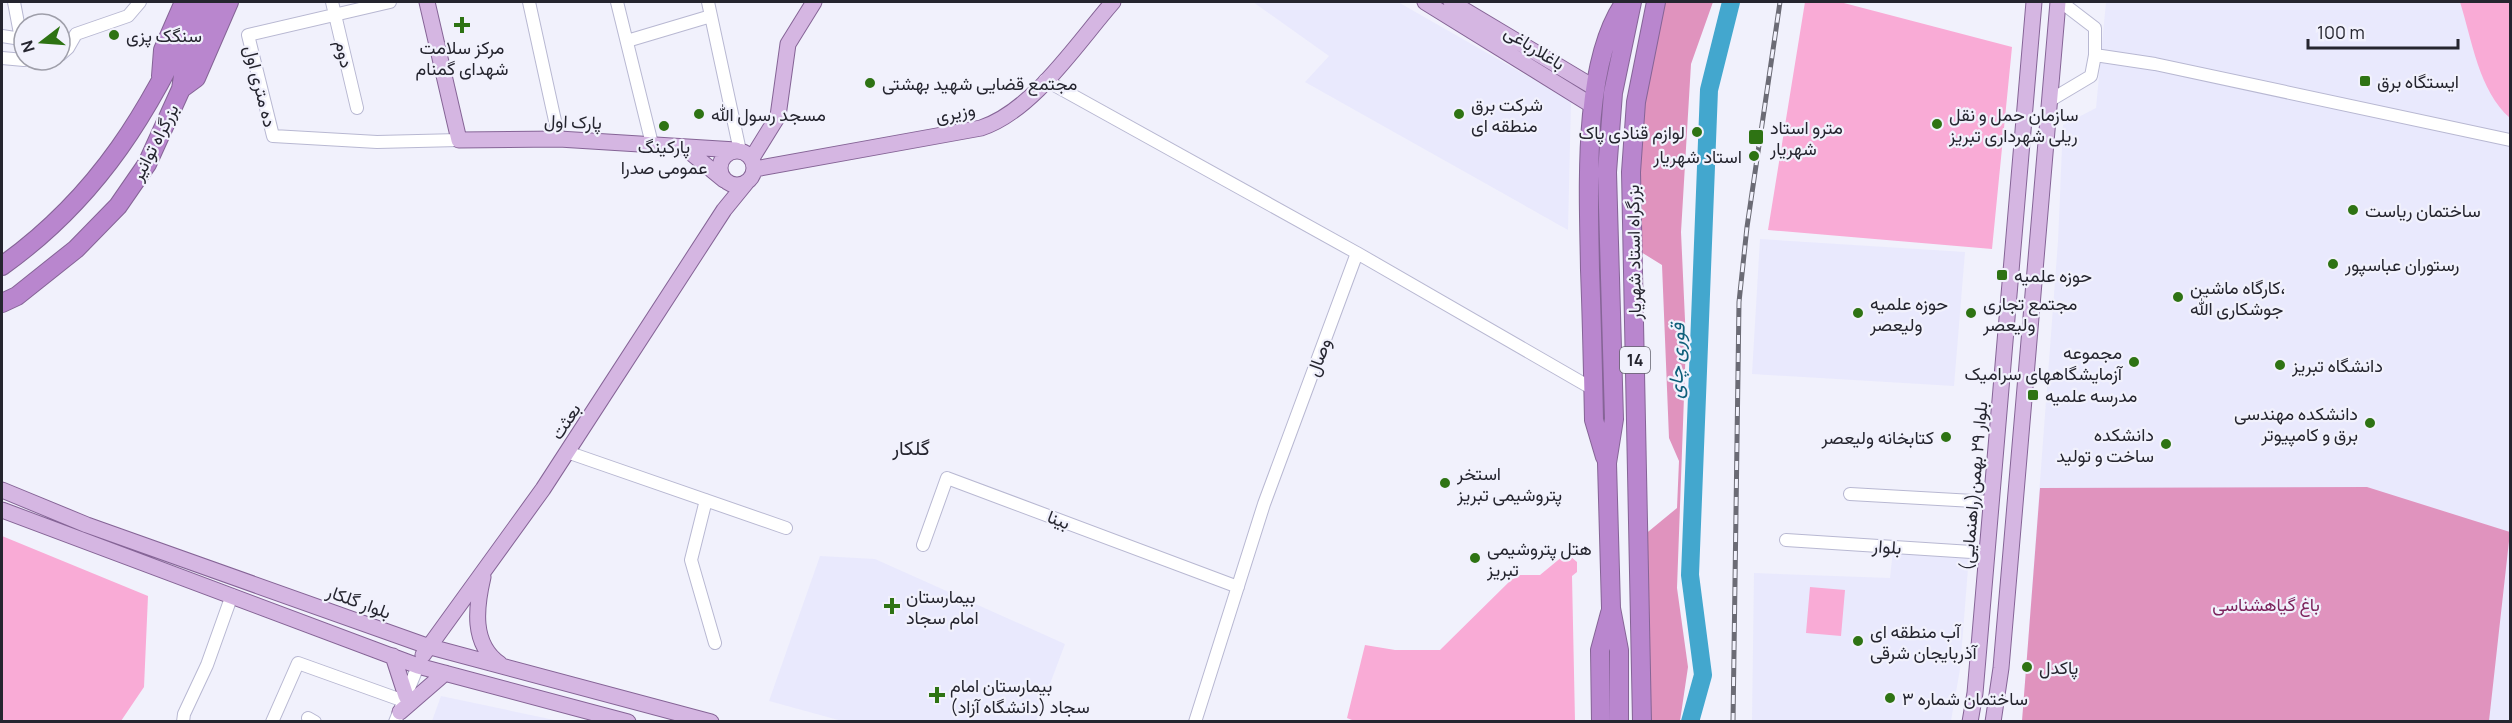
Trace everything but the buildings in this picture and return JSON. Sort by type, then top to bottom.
[{"type":"highway","points":[[161,76],[163,50],[184,2]]},
{"type":"highway","name":"بزرگراه توانیر","points":[[2,266],[65,215],[129,139],[161,76],[175,58],[200,2]]},
{"type":"highway","name":"بزرگراه توانیر","points":[[2,303],[17,296],[75,249],[118,206],[147,164],[181,89],[184,69],[215,2]]},
{"type":"highway","points":[[181,89],[195,78],[229,2]]},
{"type":"highway","points":[[1607,463],[1594,420],[1588,171],[1594,97],[1609,33],[1625,2]]},
{"type":"highway","name":"بزرگراه استاد شهریار","points":[[1611,608],[1607,463],[1614,419],[1607,172],[1613,93],[1632,2]]},
{"type":"highway","name":"بزرگراه استاد شهریار","points":[[1642,722],[1631,172],[1636,102],[1656,2]]},
{"type":"highway","points":[[1601,722],[1600,650],[1611,608]]},
{"type":"highway","points":[[1611,608],[1618,650],[1619,722]]},
{"type":"main road","points":[[427,2],[459,140]]},
{"type":"main road","points":[[724,210],[725,181],[720,171],[722,159],[746,157],[778,116],[788,44],[814,2]]},
{"type":"main road","name":"وزیری","points":[[685,148],[746,157],[981,128],[1010,115],[1025,104],[1113,2]]},
{"type":"main road","name":"باغلارباغی","points":[[1425,2],[1594,97]]},
{"type":"main road","name":"باغلارباغی","points":[[1451,2],[1594,97]]},
{"type":"main road","name":"بلوار ٢٩ بهمن(راهنمایی)","points":[[1970,722],[1987,553],[2034,2]]},
{"type":"main road","points":[[1993,722],[2001,668],[2049,100],[2060,2]]},
{"type":"main road","name":"پارک اول","points":[[459,140],[560,139],[685,148]]},
{"type":"main road","points":[[685,148],[725,181],[735,185],[746,183]]},
{"type":"main road","name":"بعثت","points":[[418,666],[427,646],[485,570],[567,453],[724,210],[746,183],[746,157]]},
{"type":"main road","name":"بلوار گلکار","points":[[2,490],[87,525],[427,646],[711,722]]},
{"type":"main road","points":[[2,510],[418,666],[628,722]]},
{"type":"main road","points":[[80,541],[87,525]]},
{"type":"main road","points":[[485,570],[477,606],[480,633],[488,655],[505,667]]},
{"type":"main road","points":[[393,656],[401,708],[445,673]]},
{"type":"street","points":[[72,41],[76,34],[128,16],[140,2]]},
{"type":"street","name":"دوم","points":[[332,2],[357,108]]},
{"type":"street","points":[[337,16],[390,2]]},
{"type":"street","points":[[529,2],[560,139]]},
{"type":"street","points":[[617,2],[652,144]]},
{"type":"street","points":[[708,2],[746,157]]},
{"type":"street","points":[[2049,100],[2091,76],[2095,55],[2096,28],[2060,2]]},
{"type":"street","name":"ده متری اول","points":[[337,16],[248,35],[273,136],[377,142],[459,140]]},
{"type":"street","points":[[627,41],[711,16]]},
{"type":"street","points":[[2095,55],[2155,64],[2511,140]]},
{"type":"street","points":[[1045,80],[1357,253],[1593,389]]},
{"type":"street","name":"وصال","points":[[1195,722],[1264,504],[1357,253]]},
{"type":"street","points":[[567,453],[786,528]]},
{"type":"street","name":"بینا","points":[[923,545],[947,478],[1238,586]]},
{"type":"street","points":[[1850,494],[1991,502]]},
{"type":"street","points":[[706,500],[690,560],[715,643]]},
{"type":"street","name":"بلوار","points":[[1786,540],[1987,553]]},
{"type":"street","points":[[183,722],[184,714],[207,665],[232,595]]},
{"type":"street","points":[[272,722],[298,663],[401,708],[418,666]]},
{"type":"shaded area","points":[[1253,2],[1398,2],[1571,101],[1568,230],[1305,82],[1329,56]]},
{"type":"shaded area","points":[[1805,2],[1840,2],[2012,47],[1992,249],[1768,230]]},
{"type":"shaded area","name":"دانشگاه تبریز","points":[[2106,2],[2510,2],[2510,721],[2022,722],[2058,241],[2063,125],[2096,108]]},
{"type":"shaded area","points":[[2460,2],[2510,2],[2510,118],[2499,107],[2484,79]]},
{"type":"shaded area","name":"حوزه علمیه ولیعصر","points":[[1760,239],[1965,252],[1954,386],[1752,374]]},
{"type":"shaded area","points":[[2,536],[148,596],[144,687],[121,721],[2,721]]},
{"type":"shaded area","name":"آب منطقه ای آذربایجان شرقی","points":[[1893,550],[1969,556],[1960,669],[1951,721],[1752,720],[1754,573],[1890,578]]},
{"type":"shaded area","name":"بیمارستان امام سجاد","points":[[820,556],[875,559],[1065,644],[1036,721],[842,721],[769,701]]},
{"type":"shaded area","points":[[1563,556],[1570,556],[1577,562],[1577,572],[1572,576],[1575,721],[1357,722],[1347,718],[1365,645],[1395,650],[1440,650],[1511,580],[1520,575],[1540,575]]},
{"type":"shaded area","points":[[1810,587],[1845,590],[1841,636],[1806,633]]},
{"type":"shaded area","points":[[441,696],[559,721],[432,721]]},
{"type":"green space","points":[[1661,2],[1713,2],[1691,64],[1681,232],[1686,342],[1677,588],[1688,667],[1680,721],[1647,721],[1643,536],[1677,508],[1679,461],[1669,438],[1662,265],[1641,252],[1641,110]]},
{"type":"green space","name":"باغ گیاهشناسی","points":[[2367,487],[2510,532],[2489,721],[2022,721],[2040,488]]},
{"type":"waterway","name":"قوری چای","points":[[1690,722],[1703,675],[1690,575],[1709,90],[1731,2]]},
{"type":"railway","points":[[1733,722],[1739,302],[1747,227],[1780,2]]},
{"type":"place","name":"مرکز سلامت شهدای گمنام","points":[[462,25]]},
{"type":"place","name":"سنگک پزی","points":[[114,35]]},
{"type":"place","name":"ایستگاه برق","points":[[2365,81]]},
{"type":"place","name":"مجتمع قضایی شهید بهشتی","points":[[870,83]]},
{"type":"place","name":"مسجد رسول الله","points":[[699,114]]},
{"type":"place","name":"شرکت برق منطقه ای","points":[[1459,114]]},
{"type":"place","name":"سازمان حمل و نقل ریلی شهرداری تبریز","points":[[1937,124]]},
{"type":"place","name":"پارکینگ عمومی صدرا","points":[[664,126]]},
{"type":"place","name":"لوازم قنادی پاک","points":[[1697,132]]},
{"type":"place","name":"مترو استاد شهریار","points":[[1756,137]]},
{"type":"place","name":"استاد شهریار","points":[[1754,156]]},
{"type":"place","name":"ساختمان ریاست","points":[[2353,210]]},
{"type":"place","name":"رستوران عباسپور","points":[[2333,264]]},
{"type":"place","name":"حوزه علمیه","points":[[2002,275]]},
{"type":"place","name":"کارگاه ماشین، جوشکاری الله","points":[[2178,297]]},
{"type":"place","name":"حوزه علمیه ولیعصر","points":[[1858,313]]},
{"type":"place","name":"مجتمع تجاری ولیعصر","points":[[1971,313]]},
{"type":"place","name":"مجموعه آزمایشگاههای سرامیک","points":[[2134,362]]},
{"type":"place","name":"دانشگاه تبریز","points":[[2280,365]]},
{"type":"place","name":"مدرسه علمیه","points":[[2033,395]]},
{"type":"place","name":"دانشکده مهندسی برق و کامپیوتر","points":[[2370,423]]},
{"type":"place","name":"کتابخانه ولیعصر","points":[[1946,437]]},
{"type":"place","name":"دانشکده ساخت و تولید","points":[[2166,444]]},
{"type":"place","name":"استخر پتروشیمی تبریز","points":[[1445,483]]},
{"type":"place","name":"هتل پتروشیمی تبریز","points":[[1475,558]]},
{"type":"place","name":"بیمارستان امام سجاد","points":[[892,606]]},
{"type":"place","name":"آب منطقه ای آذربایجان شرقی","points":[[1858,641]]},
{"type":"place","name":"پاکدل","points":[[2027,667]]},
{"type":"place","name":"بیمارستان امام سجاد (دانشگاه آزاد)","points":[[937,695]]},
{"type":"place","name":"ساختمان شماره ۳","points":[[1890,698]]},
{"type":"district","name":"گلکار","points":[[911,447]]}]
